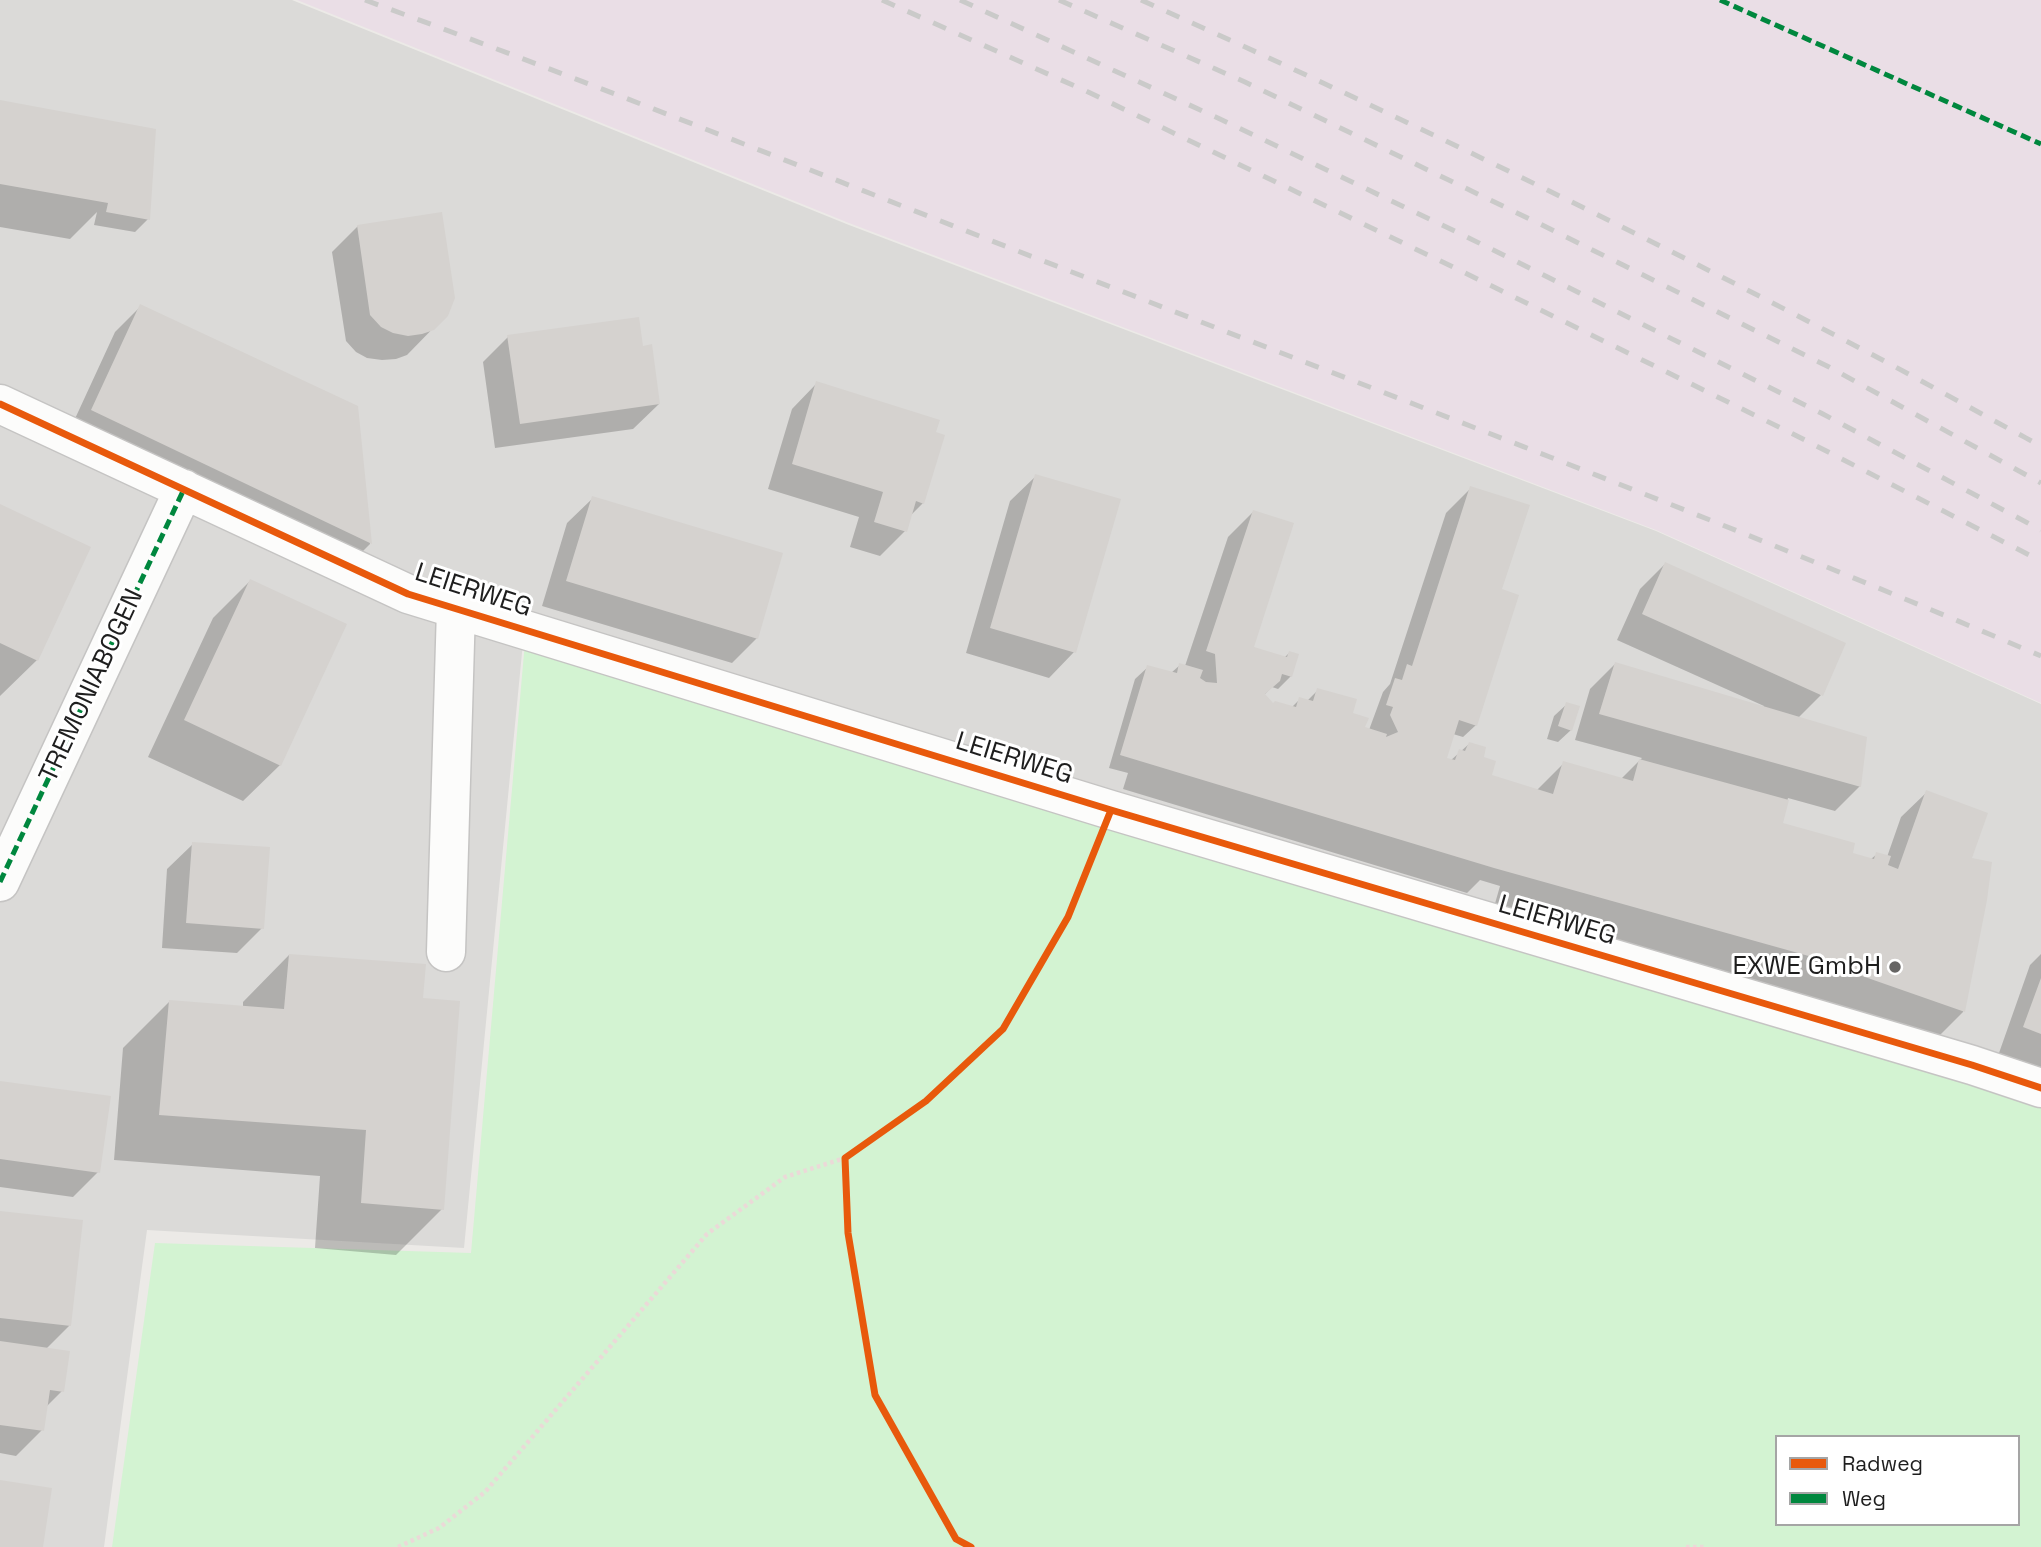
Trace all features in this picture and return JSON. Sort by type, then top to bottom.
[{"type":"street","name":"LEIERWEG","points":[[0,404],[408,594],[1111,810],[1972,1065],[2041,1088]]},
{"type":"street","name":"TREMONIABOGEN","points":[[0,883],[184,489]]},
{"type":"street","points":[[446,952],[456,608]]},
{"type":"path","points":[[398,1547],[439,1528],[485,1492],[707,1234],[785,1177],[845,1157],[926,1101],[1003,1029],[1068,917],[1111,810]]},
{"type":"path","points":[[845,1157],[848,1233],[875,1395],[956,1539],[971,1547]]},
{"type":"path","points":[[1686,1547],[1705,1547]]},
{"type":"shaded area","points":[[0,0],[292,0],[849,225],[1656,531],[2041,704],[2041,1083],[525,622],[464,1248],[147,1230],[104,1547],[0,1547]]},
{"type":"shaded area","points":[[297,0],[2041,0],[2041,703],[1656,530],[849,223]]},
{"type":"green space","points":[[525,642],[2041,1097],[2041,1547],[112,1547],[155,1243],[471,1253]]},
{"type":"building","points":[[0,100],[156,129],[150,220],[106,212],[108,203],[0,184]]},
{"type":"building","points":[[442,212],[455,298],[448,316],[434,330],[422,334],[408,336],[393,333],[381,327],[370,315],[357,225]]},
{"type":"building","points":[[140,304],[358,406],[372,544],[91,410]]},
{"type":"building","points":[[639,317],[643,346],[652,344],[660,404],[520,424],[507,335]]},
{"type":"building","points":[[816,381],[940,420],[936,432],[945,435],[924,504],[916,501],[907,532],[874,522],[883,492],[792,464]]},
{"type":"building","points":[[1035,474],[1121,499],[1076,653],[990,628]]},
{"type":"building","points":[[1470,486],[1530,505],[1502,589],[1519,595],[1477,726],[1459,720],[1447,758],[1455,760],[1459,749],[1465,751],[1469,742],[1486,747],[1484,757],[1496,761],[1492,775],[1553,794],[1563,761],[1633,781],[1639,759],[1789,800],[1783,823],[1855,843],[1853,853],[1874,859],[1876,852],[1891,856],[1888,865],[1898,869],[1926,790],[1988,813],[1972,858],[1992,862],[1965,1012],[1822,962],[1823,960],[1494,868],[1120,755],[1147,665],[1177,673],[1179,663],[1203,670],[1200,678],[1206,682],[1217,683],[1215,654],[1206,651],[1253,510],[1294,523],[1254,647],[1287,657],[1289,651],[1299,654],[1292,677],[1282,674],[1280,681],[1265,694],[1273,703],[1275,701],[1296,707],[1299,697],[1313,701],[1317,688],[1357,699],[1353,713],[1369,718],[1365,727],[1387,734],[1386,737],[1398,732],[1390,715],[1393,707],[1386,705],[1395,678],[1402,680],[1407,664],[1412,666]]},
{"type":"building","points":[[592,496],[783,553],[758,639],[566,581]]},
{"type":"building","points":[[0,504],[91,547],[38,661],[0,643]]},
{"type":"building","points":[[1665,562],[1846,643],[1823,696],[1642,614]]},
{"type":"building","points":[[250,579],[347,624],[281,766],[184,720]]},
{"type":"building","points":[[1615,662],[1867,737],[1861,787],[1599,714]]},
{"type":"building","points":[[1566,702],[1580,706],[1572,731],[1558,726]]},
{"type":"building","points":[[192,842],[270,847],[264,929],[186,923]]},
{"type":"building","points":[[289,954],[426,964],[423,998],[460,1001],[444,1210],[361,1203],[366,1130],[159,1115],[169,1000],[284,1009]]},
{"type":"building","points":[[2041,978],[2041,1034],[2023,1027]]},
{"type":"building","points":[[0,1081],[111,1096],[100,1173],[0,1159]]},
{"type":"building","points":[[0,1211],[83,1220],[71,1326],[0,1318]]},
{"type":"building","points":[[0,1341],[70,1351],[64,1392],[50,1390],[44,1431],[0,1425]]},
{"type":"building","points":[[0,1480],[52,1488],[43,1547],[0,1547]]},
{"type":"railway","points":[[365,0],[1580,469],[2041,656]]},
{"type":"railway","points":[[882,0],[1086,91],[1451,266],[1793,434],[2041,561]]},
{"type":"railway","points":[[960,0],[1220,119],[1465,236],[1821,413],[2041,530]]},
{"type":"railway","points":[[1059,0],[1245,82],[1538,223],[1829,367],[2041,483]]},
{"type":"railway","points":[[1141,0],[1410,124],[1675,253],[2041,446]]},
{"type":"marked path","points":[[1720,0],[2041,144]]},
{"type":"marked path","points":[[0,882],[184,489]]},
{"type":"cycle path","points":[[0,404],[408,594],[1111,810],[1972,1065],[2041,1088]]},
{"type":"cycle path","points":[[971,1547],[956,1539],[875,1395],[848,1233],[845,1158],[926,1101],[1003,1029],[1068,917],[1111,810]]},
{"type":"place","name":"EXWE GmbH","points":[[1895,967]]}]
